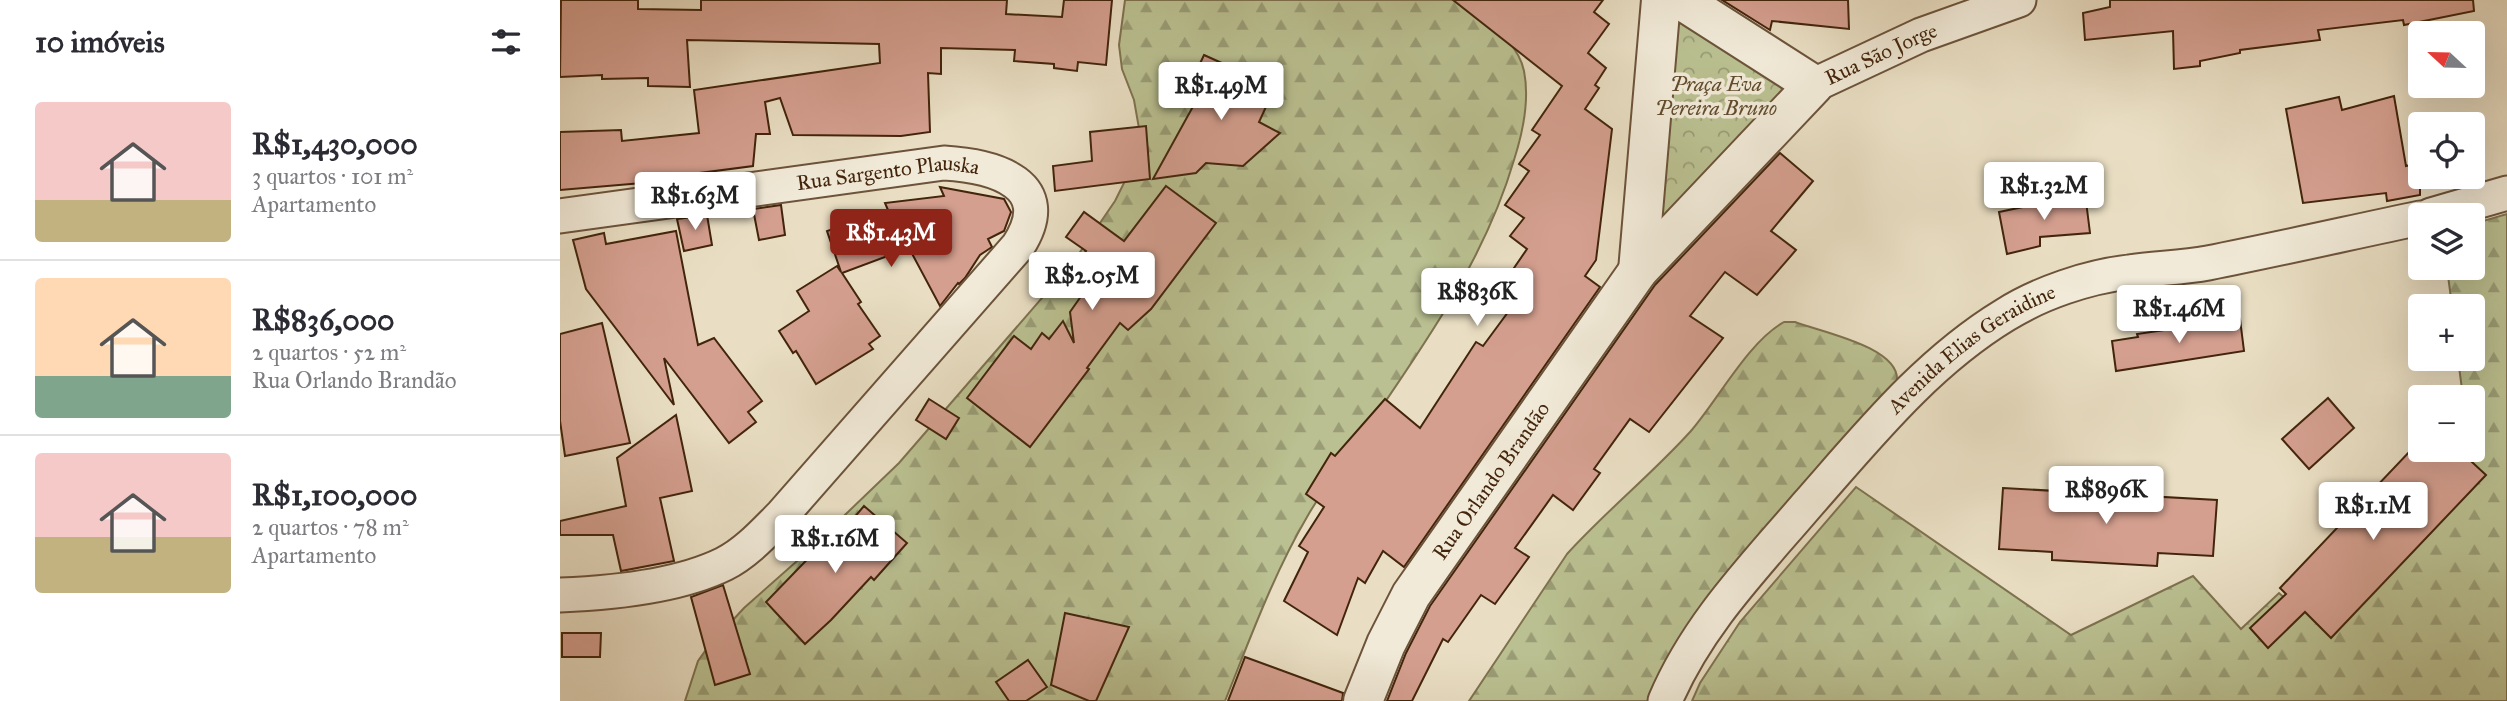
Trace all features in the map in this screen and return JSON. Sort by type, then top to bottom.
[{"type":"street","name":"Rua Orlando Brandão","points":[[1637,271],[1661,0]]},
{"type":"street","name":"Rua São Jorge","points":[[1681,0],[1814,85],[1921,35],[2019,0]]},
{"type":"street","name":"Rua Orlando Brandão","points":[[1363,701],[1386,644],[1411,595],[1637,271],[1814,85]]},
{"type":"street","name":"Rua Sargento Plauska","points":[[560,216],[925,164],[958,164],[1009,177],[1025,190],[1031,205],[1031,220],[1018,246],[782,515],[742,551],[726,563],[711,569],[645,587],[594,594],[560,595]]},
{"type":"street","points":[[2472,203],[2507,193]]},
{"type":"street","name":"Avenida Elias Geraidine","points":[[1665,701],[1693,643],[1715,611],[1810,502],[1911,390],[1955,350],[2007,314],[2036,299],[2071,286],[2125,272],[2204,263],[2408,220]]},
{"type":"green space","points":[[1125,0],[1464,0],[1500,32],[1515,50],[1521,60],[1526,82],[1525,116],[1520,138],[1501,199],[1485,237],[1424,344],[1307,517],[1273,584],[1225,701],[685,701],[698,661],[708,647],[744,608],[899,463],[1074,261],[1115,201],[1132,167],[1140,134],[1134,100],[1122,69],[1119,45]]},
{"type":"green space","name":"Praça Eva Pereira Bruno","points":[[1661,0],[1814,85],[1638,271]]},
{"type":"green space","points":[[2507,214],[2507,701],[1692,701],[1700,683],[1740,622],[1856,487],[2071,635],[2193,576],[2241,629],[2279,593],[2301,613],[2449,462],[2485,462],[2485,385],[2461,385],[2460,371],[2485,371],[2485,294],[2450,294],[2449,280],[2485,280],[2485,220]]},
{"type":"green space","points":[[1784,322],[1795,322],[1857,342],[1873,350],[1895,369],[1897,381],[1650,701],[1469,701],[1567,554],[1690,432],[1746,357],[1771,331]]},
{"type":"building","points":[[561,0],[638,0],[638,9],[701,10],[701,0],[1007,0],[1006,14],[1062,17],[1064,0],[1112,0],[1106,65],[1078,62],[1077,71],[1054,68],[1054,64],[1014,61],[1015,50],[941,48],[941,74],[928,73],[930,132],[901,136],[793,135],[780,98],[765,102],[770,134],[756,134],[753,166],[700,173],[700,177],[678,180],[560,190],[560,132],[621,130],[622,141],[699,133],[694,90],[880,63],[879,44],[687,40],[690,87],[648,86],[648,78],[602,79],[602,75],[560,77]]},
{"type":"building","points":[[1453,0],[1603,0],[1594,12],[1609,24],[1588,53],[1606,68],[1595,85],[1599,88],[1585,109],[1612,129],[1596,260],[1585,276],[1600,287],[1404,567],[1383,551],[1365,583],[1358,578],[1337,635],[1284,601],[1308,552],[1299,546],[1324,507],[1306,494],[1331,453],[1335,456],[1385,399],[1420,428],[1476,342],[1483,346],[1514,304],[1508,299],[1525,276],[1514,268],[1527,249],[1510,236],[1524,218],[1505,205],[1529,171],[1519,164],[1540,135],[1532,130],[1562,86]]},
{"type":"building","points":[[1722,0],[1848,0],[1849,29],[1772,21],[1770,30]]},
{"type":"building","points":[[2110,0],[2473,0],[2474,11],[2424,21],[2408,21],[2408,24],[2404,25],[2403,20],[2318,30],[2320,40],[2240,50],[2240,53],[2200,61],[2200,66],[2174,69],[2173,31],[2085,40],[2083,13],[2110,7]]},
{"type":"building","points":[[1204,55],[1275,87],[1259,122],[1280,133],[1243,166],[1206,163],[1196,173],[1153,179],[1201,92],[1189,87]]},
{"type":"building","points":[[2394,96],[2408,166],[2408,189],[2420,189],[2420,195],[2387,201],[2386,193],[2303,203],[2286,109],[2339,97],[2342,110]]},
{"type":"building","points":[[1146,126],[1150,179],[1055,191],[1053,166],[1092,161],[1090,132]]},
{"type":"building","points":[[1780,153],[1813,181],[1771,231],[1796,250],[1757,295],[1725,272],[1690,316],[1723,338],[1649,432],[1630,419],[1594,469],[1600,473],[1573,510],[1553,495],[1515,548],[1529,557],[1495,604],[1481,595],[1448,642],[1443,639],[1412,701],[1387,701],[1406,653],[1430,606],[1655,285]]},
{"type":"building","points":[[1166,186],[1216,223],[1151,309],[1128,330],[1120,323],[1030,447],[967,398],[1014,336],[1031,349],[1042,333],[1049,339],[1063,321],[1074,343],[1070,312],[1084,292],[1066,277],[1086,251],[1066,237],[1084,212],[1124,241]]},
{"type":"building","points":[[940,187],[1004,199],[1011,212],[1004,231],[988,239],[992,247],[980,255],[965,278],[940,306],[909,248],[842,273],[861,302],[858,304],[880,336],[869,344],[873,349],[816,384],[796,351],[793,353],[779,331],[809,311],[797,291],[837,266],[841,272],[827,231],[888,210],[885,203],[944,196]]},
{"type":"building","points":[[2085,193],[2090,233],[2040,237],[2040,246],[2007,254],[1999,212],[2056,200],[2055,197]]},
{"type":"building","points":[[781,205],[785,235],[759,240],[753,209]]},
{"type":"building","points":[[707,215],[712,245],[684,251],[677,219]]},
{"type":"building","points":[[676,231],[698,345],[714,338],[762,401],[748,412],[756,422],[729,443],[664,358],[674,405],[586,289],[573,240],[604,233],[606,244]]},
{"type":"building","points":[[2240,319],[2244,351],[2116,371],[2112,341],[2138,337],[2137,334]]},
{"type":"building","points":[[602,323],[630,443],[565,456],[560,421],[560,334]]},
{"type":"building","points":[[2328,398],[2354,428],[2309,469],[2282,439]]},
{"type":"building","points":[[929,399],[959,418],[946,439],[916,420]]},
{"type":"building","points":[[676,415],[692,491],[660,498],[674,561],[621,571],[613,535],[560,535],[560,521],[626,506],[617,458]]},
{"type":"building","points":[[2408,453],[2408,462],[2472,462],[2486,475],[2331,638],[2305,612],[2268,648],[2250,628],[2286,594],[2280,588]]},
{"type":"building","points":[[2003,488],[2217,500],[2213,556],[2158,553],[2157,566],[2052,560],[2052,552],[1999,549]]},
{"type":"building","points":[[864,506],[907,543],[874,580],[871,577],[805,644],[766,602],[825,541],[830,546]]},
{"type":"building","points":[[723,585],[750,674],[715,685],[691,597]]},
{"type":"building","points":[[1065,613],[1129,627],[1096,701],[1089,701],[1051,685]]},
{"type":"building","points":[[562,633],[601,633],[600,657],[562,657]]},
{"type":"building","points":[[1245,657],[1343,693],[1342,701],[1228,701]]},
{"type":"building","points":[[1028,660],[1047,687],[1026,701],[1009,701],[996,682]]}]
